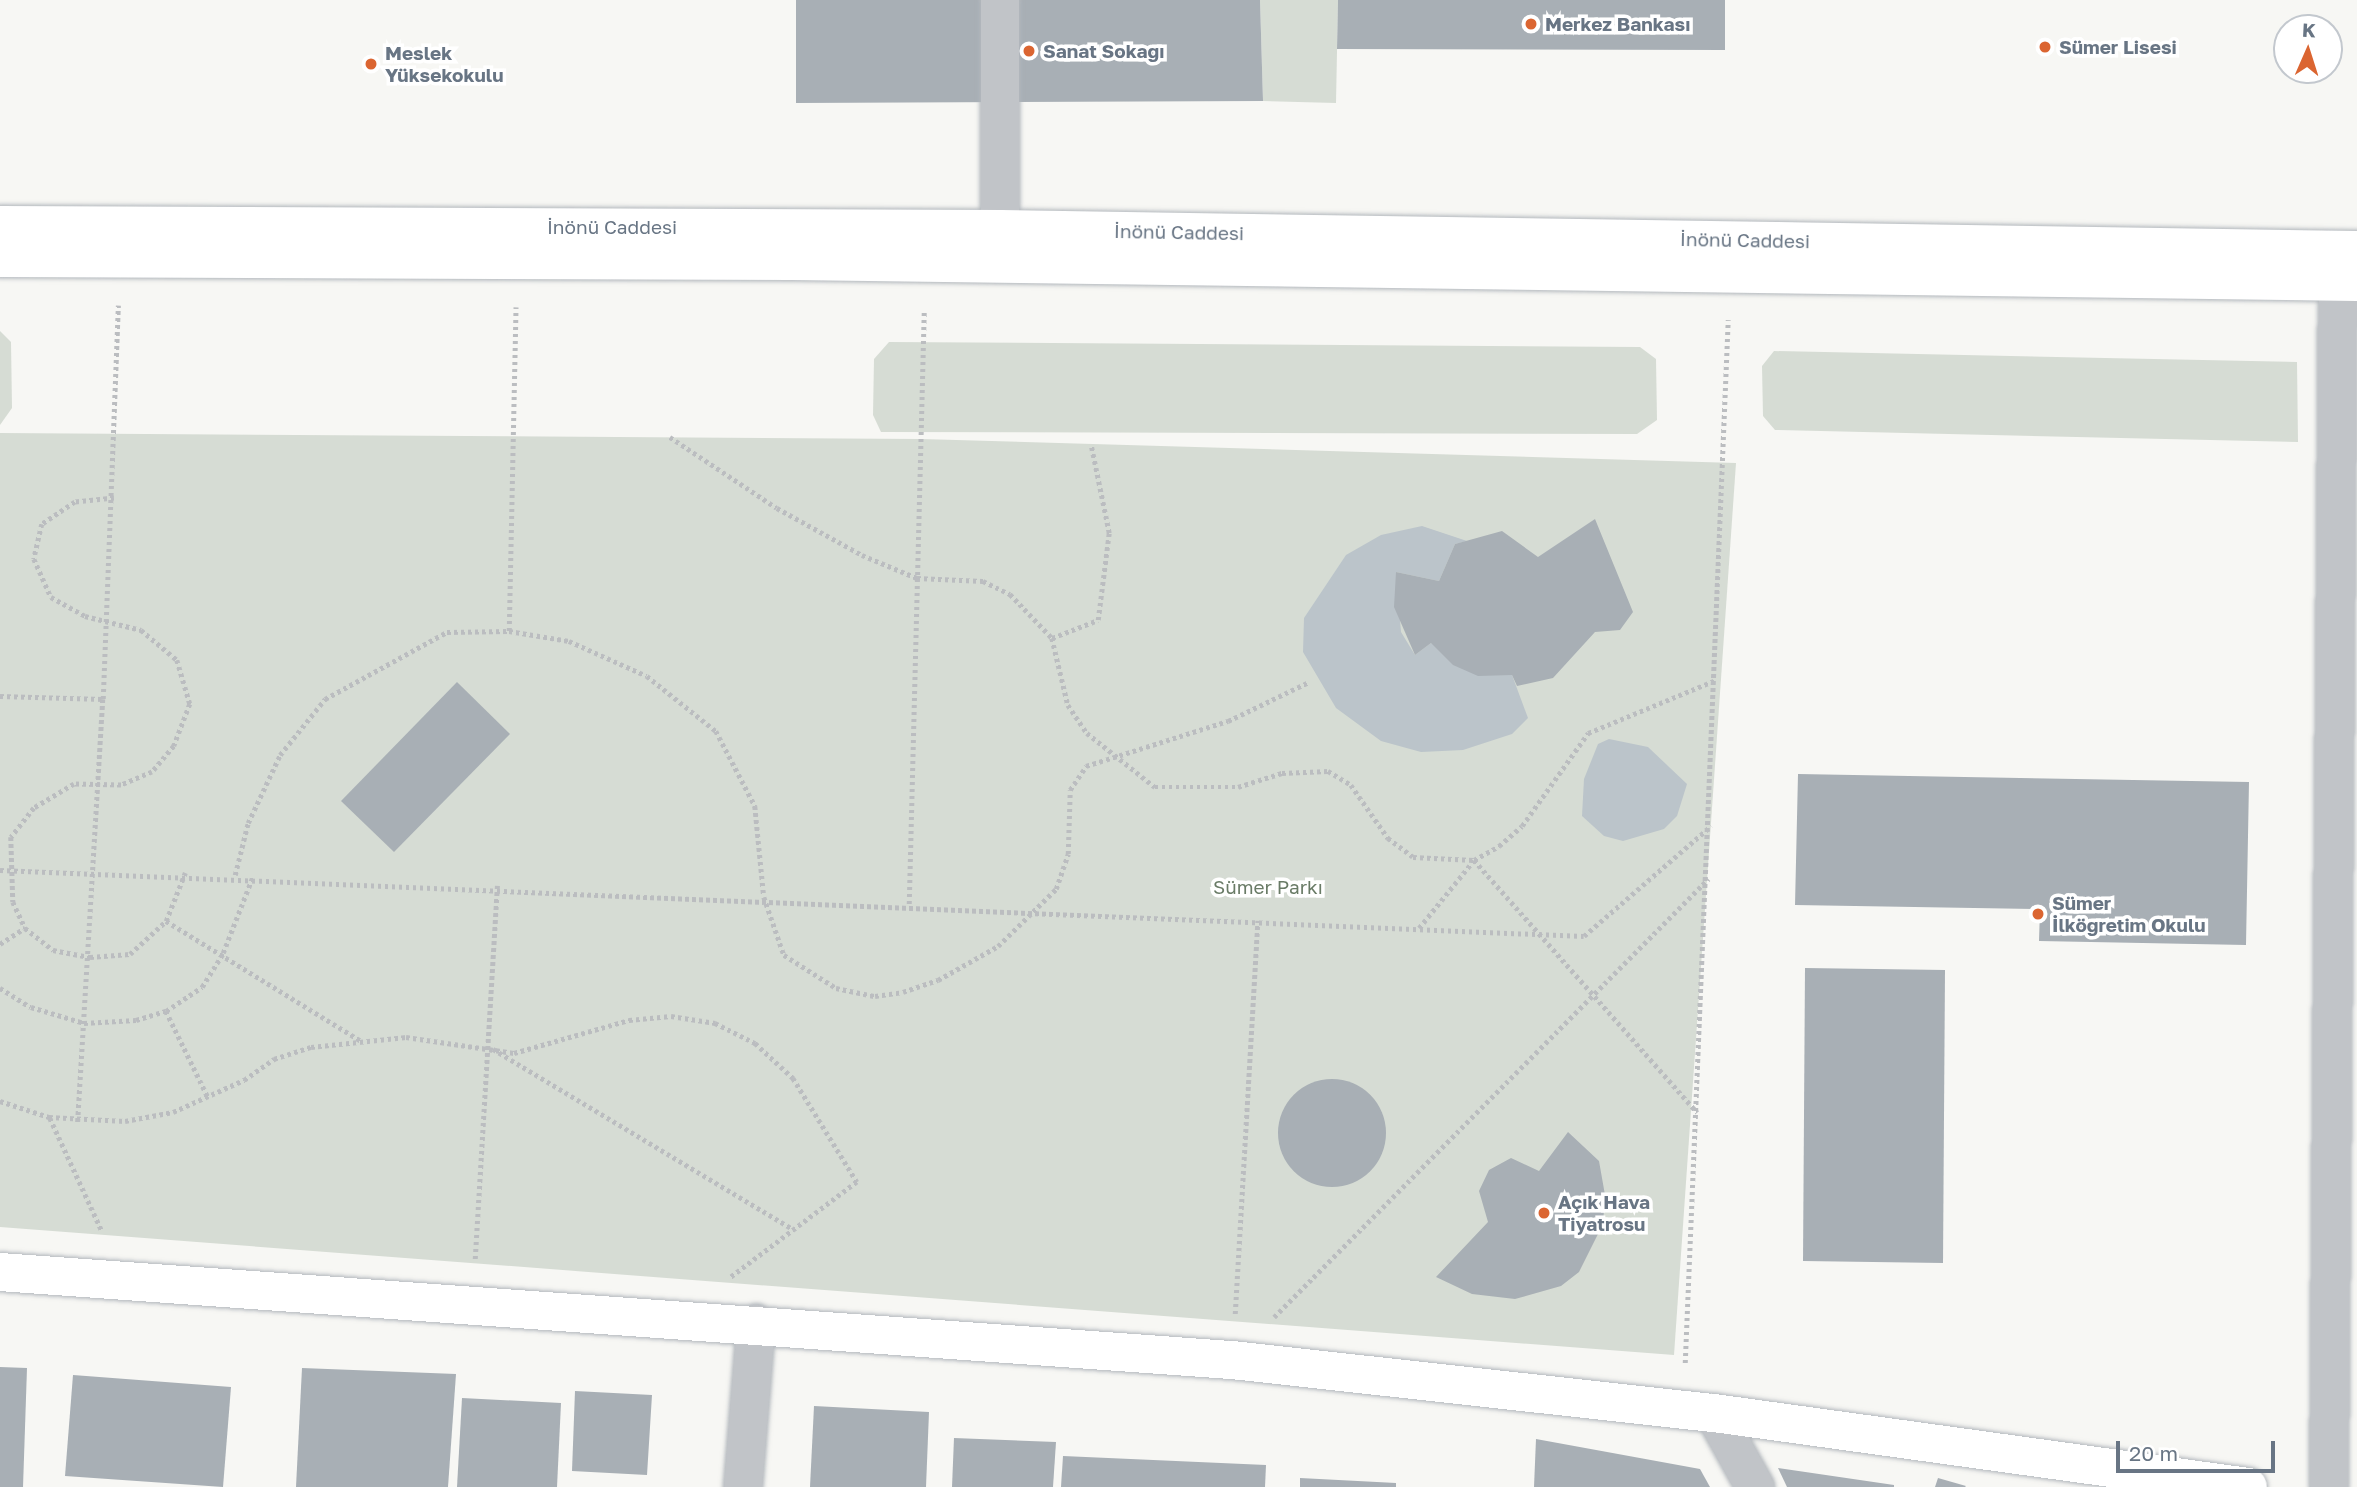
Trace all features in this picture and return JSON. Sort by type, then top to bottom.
[{"type":"main road","name":"İnönü Caddesi","points":[[0,225],[1000,229],[2347,266]]},
{"type":"main road","name":"İnönü Caddesi","points":[[0,258],[925,263],[1730,273],[2347,266]]},
{"type":"main road","points":[[0,1272],[1232,1360],[1699,1411],[2248,1487]]},
{"type":"street","points":[[1000,0],[1000,229]]},
{"type":"street","points":[[2329,1487],[2347,266]]},
{"type":"street","points":[[743,1487],[756,1324]]},
{"type":"street","points":[[1699,1411],[1755,1487]]},
{"type":"path","points":[[509,631],[517,260]]},
{"type":"path","points":[[909,904],[925,263]]},
{"type":"path","points":[[1699,1411],[1697,1113],[1711,826],[1730,273]]},
{"type":"path","points":[[78,1122],[97,869],[119,337]]},
{"type":"path","points":[[670,437],[776,508],[918,579],[984,581],[1036,615],[1052,638],[1068,705],[1108,755],[1156,787],[1238,787],[1282,773],[1328,771],[1351,785],[1388,838],[1413,857],[1474,860],[1534,933],[1595,993],[1697,1113]]},
{"type":"path","points":[[1052,638],[1097,620],[1109,533],[1091,444]]},
{"type":"path","points":[[114,498],[75,502],[41,524],[34,559],[51,597],[85,616],[107,618],[141,630],[177,660],[190,704],[174,746],[152,772],[99,785],[74,784],[34,808],[10,837],[8,870],[25,928],[53,950],[90,957],[130,954],[166,921],[185,873]]},
{"type":"path","points":[[234,875],[248,823],[280,755],[325,699],[447,632],[509,631],[569,640],[648,676],[716,731],[755,806],[764,897],[784,955],[835,988],[875,996],[938,980],[998,946],[1037,909],[1056,888],[1068,854],[1070,790],[1086,766],[1108,755],[1228,721],[1307,683]]},
{"type":"path","points":[[1419,928],[1474,860],[1522,826],[1588,733],[1716,680]]},
{"type":"path","points":[[0,696],[103,699]]},
{"type":"path","points":[[0,870],[97,869],[1037,909],[1584,936],[1711,826]]},
{"type":"path","points":[[0,988],[31,1007],[84,1023],[136,1020],[166,1011],[202,987],[223,953],[253,876]]},
{"type":"path","points":[[1232,1360],[1708,880]]},
{"type":"path","points":[[475,1263],[498,886]]},
{"type":"path","points":[[166,921],[223,953],[361,1042]]},
{"type":"path","points":[[1232,1360],[1258,921]]},
{"type":"path","points":[[0,944],[25,928]]},
{"type":"path","points":[[166,1011],[208,1097]]},
{"type":"path","points":[[0,1101],[49,1117],[78,1122],[125,1121],[208,1097],[274,1059],[361,1042],[406,1037],[490,1047],[514,1053],[601,1024],[671,1016],[715,1023],[755,1043],[793,1078],[857,1182],[732,1276]]},
{"type":"path","points":[[490,1047],[793,1229]]},
{"type":"path","points":[[49,1117],[124,1280]]},
{"type":"green space","points":[[1260,0],[1338,0],[1336,103],[1263,101]]},
{"type":"green space","points":[[0,331],[11,342],[12,408],[0,425]]},
{"type":"green space","points":[[889,342],[1640,347],[1656,359],[1657,420],[1637,434],[881,432],[873,415],[874,359]]},
{"type":"green space","points":[[1774,351],[2297,362],[2298,442],[1775,430],[1763,416],[1762,366]]},
{"type":"green space","name":"Sümer Parkı","points":[[0,433],[921,439],[1736,463],[1674,1355],[0,1227]]},
{"type":"shaded area","points":[[1422,526],[1467,541],[1455,544],[1439,581],[1396,572],[1401,632],[1415,655],[1431,643],[1512,675],[1528,718],[1512,734],[1463,750],[1421,752],[1381,741],[1336,708],[1303,652],[1304,618],[1346,555],[1381,535]]},
{"type":"shaded area","points":[[1609,739],[1648,747],[1687,784],[1677,816],[1664,829],[1623,841],[1604,836],[1582,816],[1584,779],[1598,744]]},
{"type":"building","name":"Sanat Sokağı","points":[[796,0],[1260,0],[1263,101],[796,103]]},
{"type":"building","name":"Merkez Bankası","points":[[1338,0],[1725,0],[1725,50],[1337,49]]},
{"type":"building","points":[[1595,519],[1633,612],[1620,630],[1595,632],[1553,678],[1517,686],[1512,675],[1478,676],[1453,665],[1431,643],[1415,655],[1394,607],[1396,572],[1439,581],[1455,544],[1502,531],[1538,557]]},
{"type":"building","points":[[457,682],[510,734],[394,852],[341,801]]},
{"type":"building","points":[[1798,774],[2249,782],[2246,945],[2039,941],[2040,909],[1795,905]]},
{"type":"building","points":[[1805,968],[1945,970],[1943,1263],[1803,1261]]},
{"type":"building","points":[[1332,1079],[1353,1083],[1370,1095],[1382,1112],[1386,1133],[1382,1154],[1370,1171],[1353,1183],[1332,1187],[1311,1183],[1294,1171],[1282,1154],[1278,1133],[1282,1112],[1294,1095],[1311,1083]]},
{"type":"building","name":"Açık Hava Tiyatrosu","points":[[1568,1132],[1599,1161],[1605,1195],[1603,1224],[1579,1272],[1561,1286],[1515,1299],[1472,1294],[1436,1277],[1488,1222],[1479,1191],[1489,1170],[1511,1158],[1539,1171]]},
{"type":"building","points":[[0,1367],[27,1368],[23,1487],[0,1487]]},
{"type":"building","points":[[302,1368],[456,1374],[448,1487],[296,1487]]},
{"type":"building","points":[[73,1375],[231,1387],[223,1487],[65,1476]]},
{"type":"building","points":[[575,1391],[652,1395],[647,1475],[572,1471]]},
{"type":"building","points":[[462,1398],[561,1403],[557,1487],[457,1487]]},
{"type":"building","points":[[814,1406],[929,1412],[926,1487],[810,1487]]},
{"type":"building","points":[[954,1438],[1056,1442],[1053,1487],[952,1487]]},
{"type":"building","points":[[1536,1439],[1700,1469],[1710,1487],[1534,1487]]},
{"type":"building","points":[[1063,1456],[1266,1465],[1265,1487],[1061,1487]]},
{"type":"building","points":[[1778,1468],[1894,1485],[1894,1487],[1787,1487]]},
{"type":"building","points":[[1300,1478],[1396,1483],[1396,1487],[1300,1487]]},
{"type":"building","points":[[1938,1478],[1966,1486],[1935,1487]]},
{"type":"place","name":"Merkez Bankası","points":[[1531,24]]},
{"type":"place","name":"Sümer Lisesi","points":[[2045,47]]},
{"type":"place","name":"Sanat Sokağı","points":[[1029,51]]},
{"type":"place","name":"Meslek Yüksekokulu","points":[[371,64]]},
{"type":"place","name":"Sümer İlköğretim Okulu","points":[[2038,914]]},
{"type":"place","name":"Açık Hava Tiyatrosu","points":[[1544,1213]]}]
